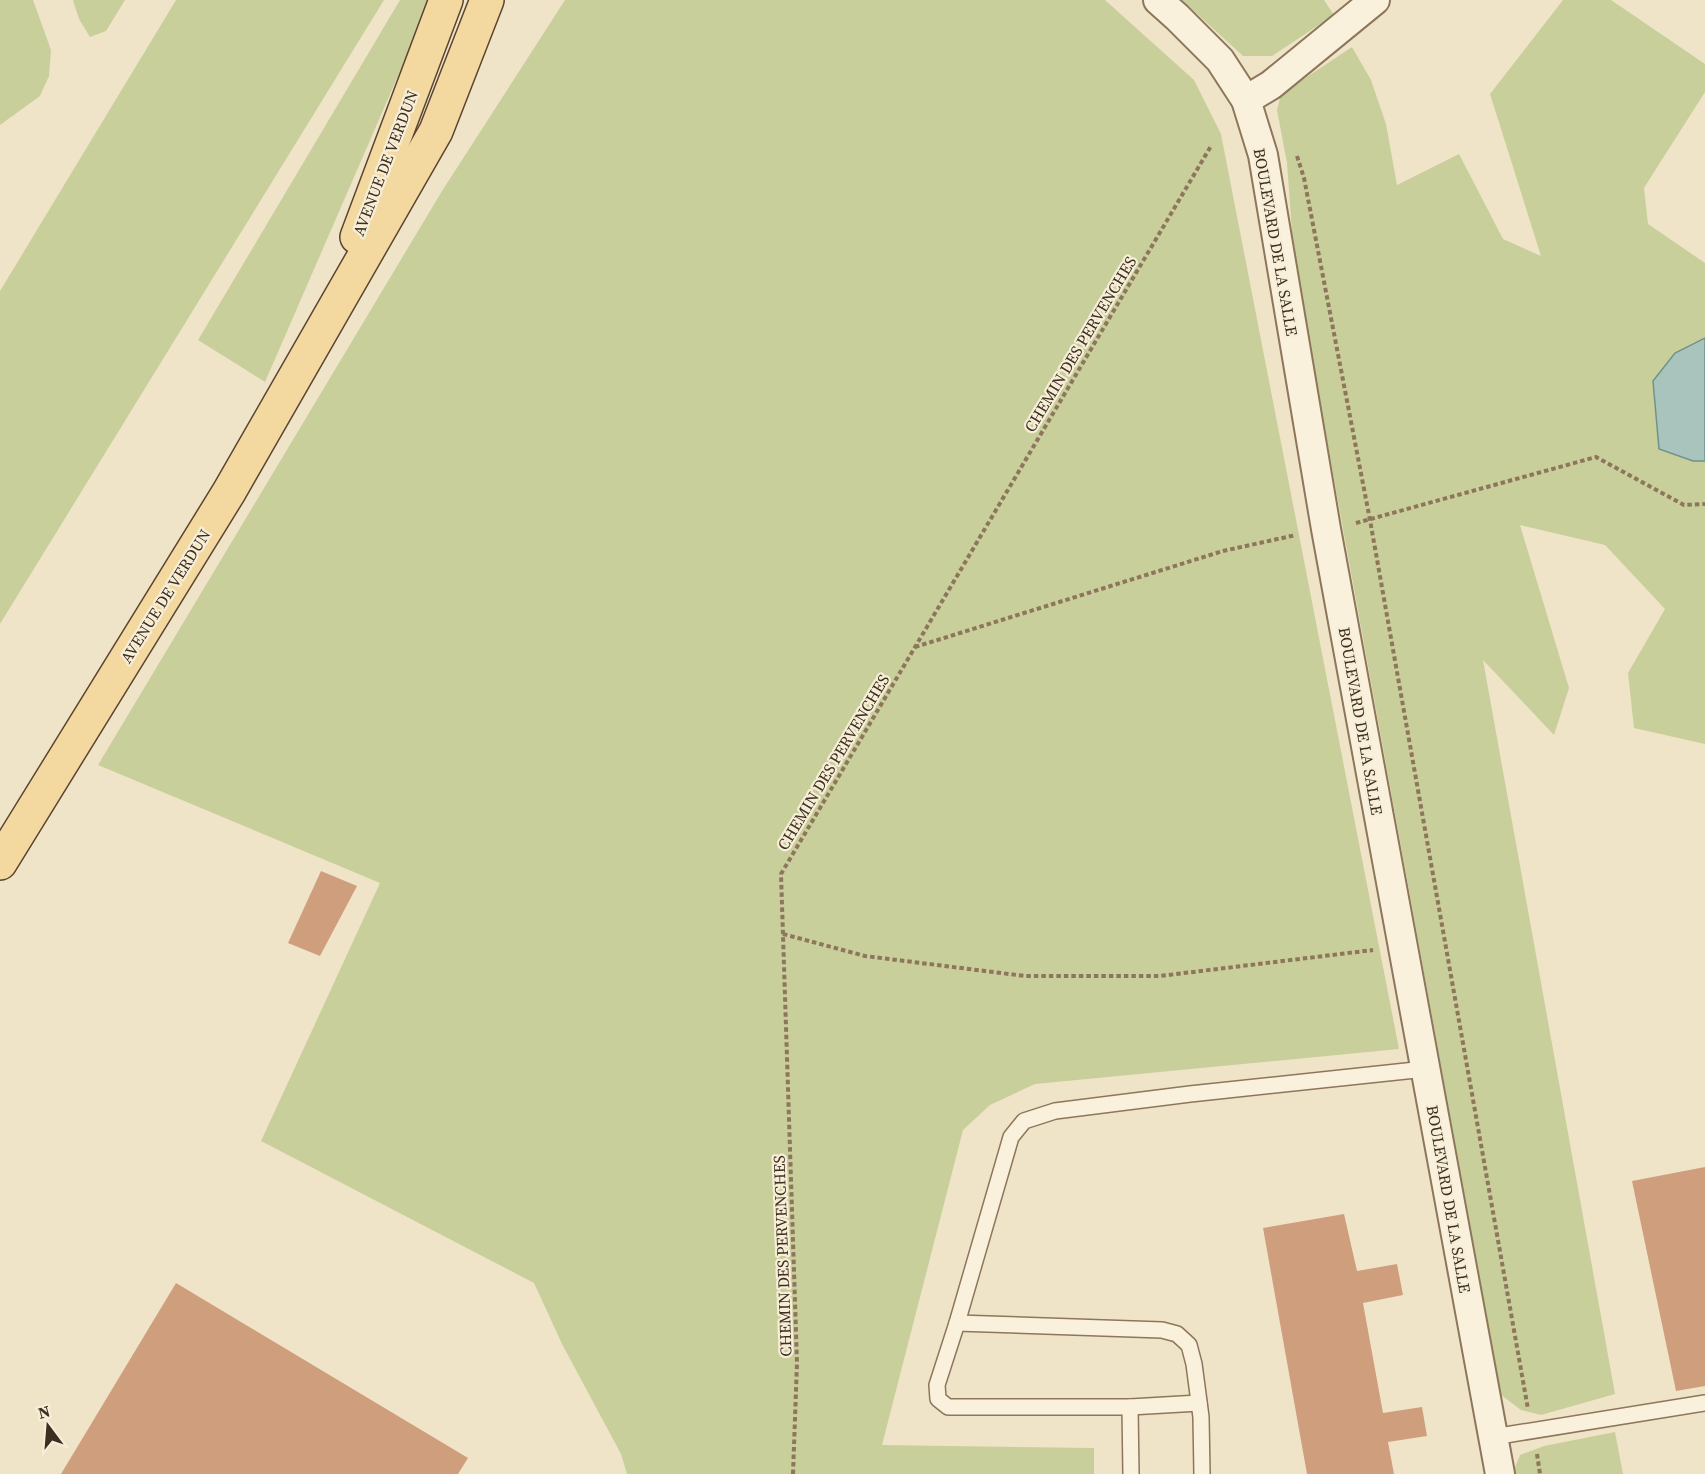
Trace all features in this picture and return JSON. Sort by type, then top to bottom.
[{"type":"main road","name":"AVENUE DE VERDUN","points":[[324,326],[446,0]]},
{"type":"main road","name":"AVENUE DE VERDUN","points":[[0,863],[229,492],[436,131],[487,0]]},
{"type":"street","name":"BOULEVARD DE LA SALLE","points":[[1158,0],[1178,16],[1220,60],[1246,100],[1263,154],[1326,529],[1500,1474]]},
{"type":"street","points":[[1246,100],[1271,85],[1375,0]]},
{"type":"lane","points":[[1199,1403],[1130,1407],[948,1407],[938,1399],[937,1384],[1011,1137],[1024,1121],[1066,1109],[1425,1069]]},
{"type":"lane","points":[[957,1323],[1162,1330],[1177,1334],[1189,1345],[1194,1364],[1199,1403],[1202,1474]]},
{"type":"lane","points":[[1493,1437],[1705,1403]]},
{"type":"lane","points":[[1130,1407],[1131,1474]]},
{"type":"path","name":"CHEMIN DES PERVENCHES","points":[[793,1474],[797,1363],[781,874],[1211,146]]},
{"type":"path","points":[[1295,150],[1304,178],[1368,508],[1540,1474]]},
{"type":"path","points":[[783,934],[865,956],[1025,976],[1161,976],[1402,946]]},
{"type":"green space","points":[[0,0],[33,0],[51,50],[49,76],[40,96],[0,125]]},
{"type":"green space","points":[[73,0],[125,0],[106,31],[90,37],[79,19]]},
{"type":"green space","points":[[176,0],[384,0],[0,624],[0,291]]},
{"type":"green space","points":[[400,0],[431,0],[265,382],[198,340]]},
{"type":"green space","points":[[565,0],[1105,0],[1194,80],[1221,134],[1399,1049],[1035,1084],[990,1105],[963,1130],[882,1445],[1094,1448],[1094,1474],[627,1474],[621,1454],[562,1344],[534,1283],[261,1141],[380,883],[98,765],[442,191]]},
{"type":"green space","points":[[1182,0],[1324,0],[1334,15],[1272,56],[1243,56]]},
{"type":"green space","points":[[1563,0],[1611,0],[1705,64],[1705,92],[1644,188],[1648,224],[1705,263],[1705,744],[1634,728],[1628,673],[1665,609],[1605,545],[1520,525],[1569,688],[1554,735],[1483,660],[1615,1394],[1541,1415],[1521,1410],[1501,1395],[1294,260],[1287,163],[1277,110],[1281,94],[1352,47],[1371,80],[1386,124],[1397,185],[1459,154],[1503,239],[1541,256],[1490,94]]},
{"type":"green space","points":[[1615,1432],[1623,1474],[1515,1474],[1514,1470],[1520,1455],[1544,1446]]},
{"type":"water","points":[[1705,338],[1705,461],[1693,461],[1659,449],[1653,381],[1675,353]]},
{"type":"building","points":[[321,871],[357,886],[320,956],[288,943]]},
{"type":"building","points":[[1705,1167],[1705,1386],[1676,1391],[1632,1181]]},
{"type":"building","points":[[1344,1214],[1357,1271],[1397,1264],[1403,1295],[1363,1303],[1383,1413],[1422,1407],[1427,1436],[1388,1442],[1394,1474],[1307,1474],[1263,1228]]},
{"type":"building","points":[[176,1283],[468,1458],[458,1474],[61,1474]]}]
